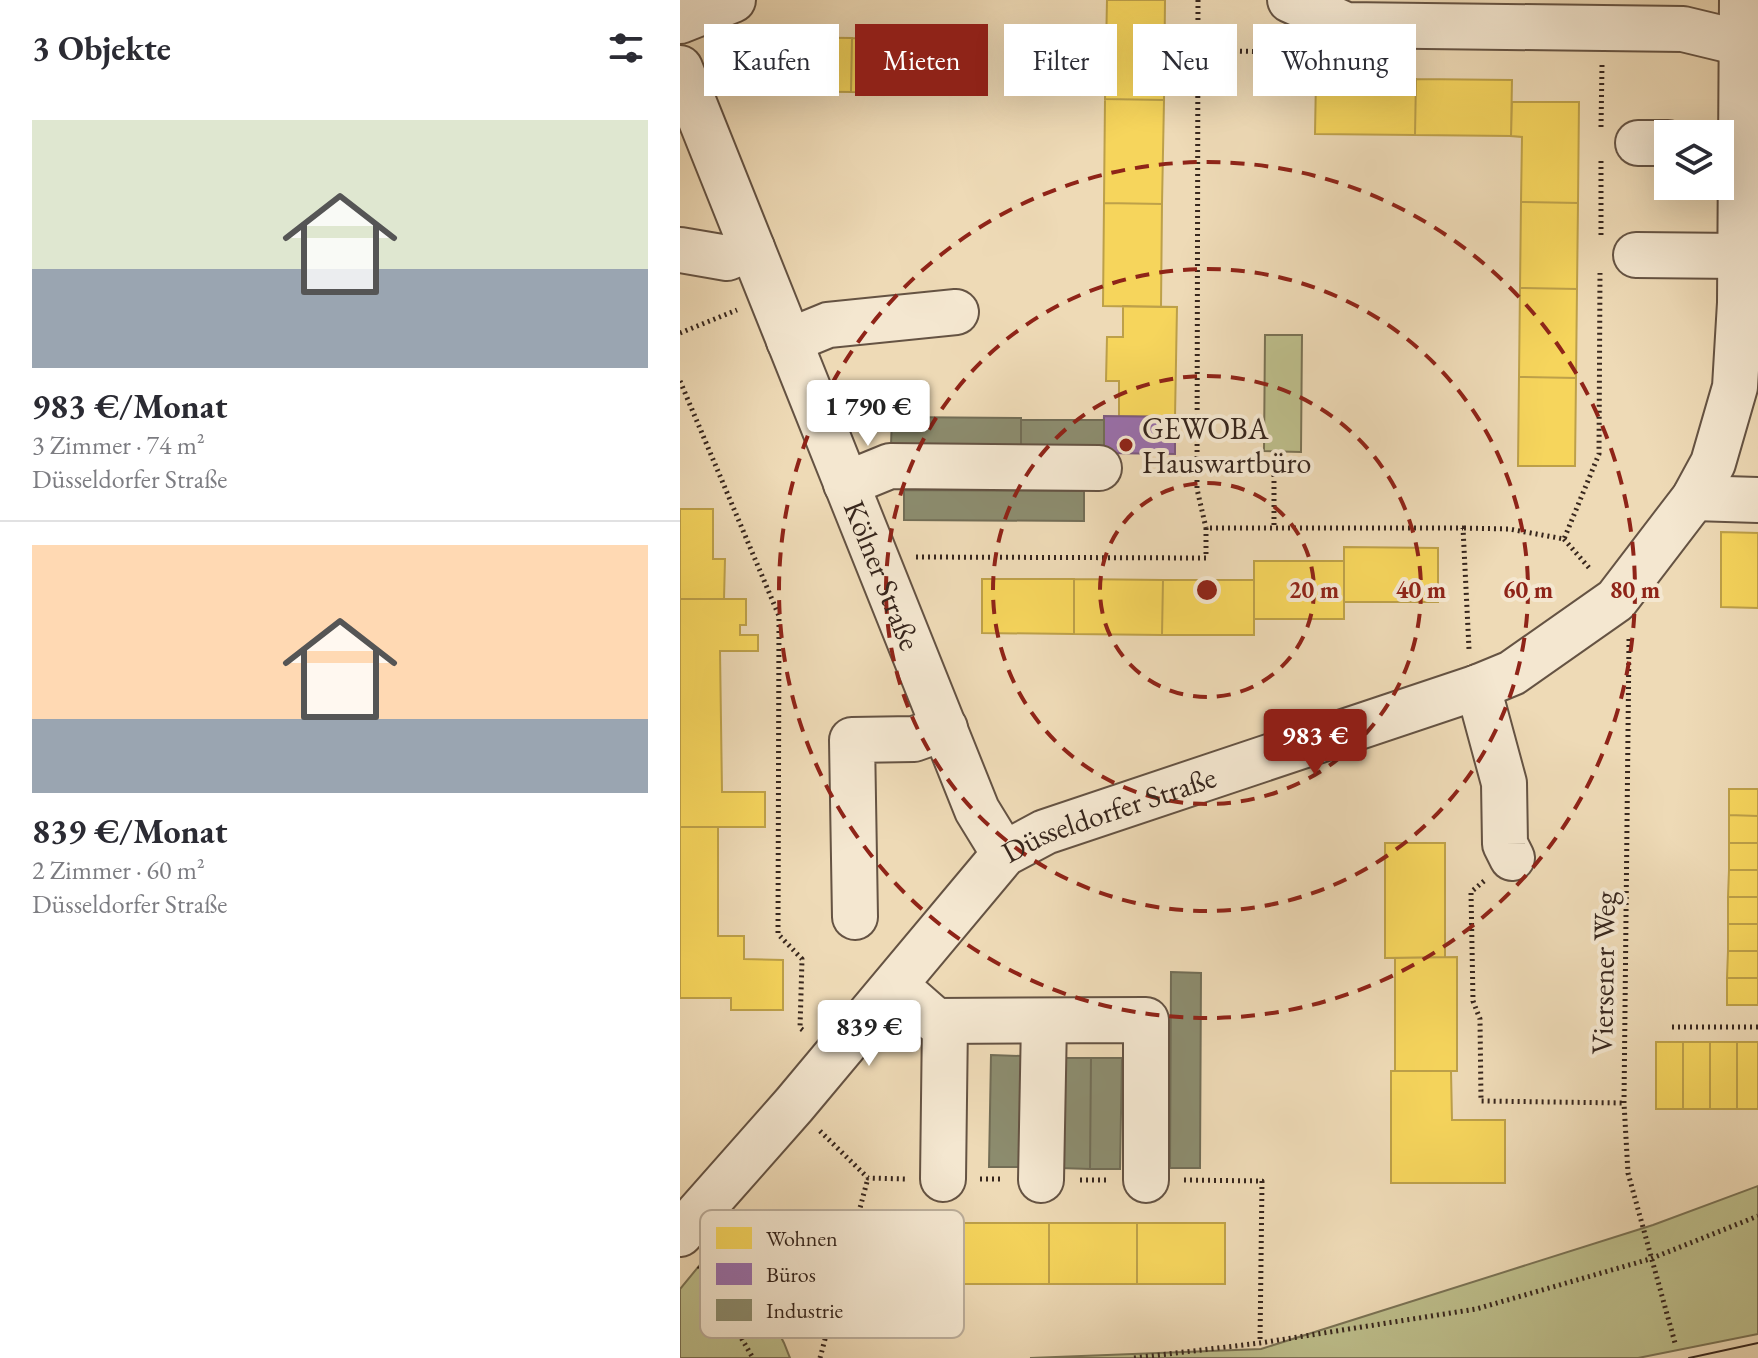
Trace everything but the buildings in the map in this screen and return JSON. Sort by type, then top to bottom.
[{"type":"street","points":[[680,21],[733,0]]},
{"type":"street","points":[[1290,0],[1346,25],[1683,29],[1750,43]]},
{"type":"street","name":"Düsseldorfer Straße","points":[[1734,123],[1750,43],[1742,0]]},
{"type":"street","name":"Kölner Straße","points":[[680,68],[692,129],[752,248],[977,810],[1004,854]]},
{"type":"street","name":"Düsseldorfer Straße","points":[[715,1210],[834,1057],[1004,854],[1045,832],[1478,687],[1524,665],[1616,600],[1694,498],[1713,463],[1735,387],[1740,256],[1734,188]]},
{"type":"street","points":[[680,250],[727,258],[752,248]]},
{"type":"street","points":[[1612,253],[1740,256]]},
{"type":"street","points":[[789,341],[828,325],[956,312]]},
{"type":"street","points":[[846,484],[890,466],[1099,468]]},
{"type":"street","points":[[1694,498],[1758,500]]},
{"type":"street","points":[[1478,687],[1504,783],[1505,844],[1512,858]]},
{"type":"street","points":[[855,917],[852,740],[914,739],[945,728]]},
{"type":"street","points":[[895,985],[936,1021],[1146,1020],[1146,1180]]},
{"type":"street","points":[[943,1179],[945,1021]]},
{"type":"street","points":[[1041,1180],[1044,1021]]},
{"type":"street","name":"Düsseldorfer Straße","points":[[687,1246],[700,1229]]},
{"type":"path","points":[[1198,0],[1198,24]]},
{"type":"path","points":[[1206,528],[1509,529],[1564,539],[1599,454],[1612,253],[1627,141],[1602,28]]},
{"type":"path","points":[[875,557],[1206,558],[1206,528],[1197,489],[1198,96]]},
{"type":"path","points":[[680,333],[771,295]]},
{"type":"path","points":[[680,381],[779,616],[778,934],[802,959],[800,1028],[834,1057]]},
{"type":"path","points":[[1274,457],[1274,528]]},
{"type":"path","points":[[1463,528],[1467,642],[1478,687]]},
{"type":"path","name":"Viersener Weg","points":[[1616,600],[1629,634],[1624,1103],[1628,1173],[1675,1343]]},
{"type":"path","points":[[1512,858],[1471,892],[1473,1001],[1480,1019],[1481,1101],[1624,1103]]},
{"type":"path","points":[[1672,1027],[1758,1027]]},
{"type":"path","points":[[859,1210],[868,1178]]},
{"type":"path","points":[[1134,1358],[1260,1343],[1476,1309],[1650,1259],[1758,1216]]},
{"type":"path","points":[[687,1246],[700,1268]]},
{"type":"path","points":[[741,1338],[753,1358]]},
{"type":"path","points":[[820,1358],[825,1338]]},
{"type":"green space","points":[[1265,335],[1302,335],[1301,452],[1264,451]]},
{"type":"green space","points":[[1758,1186],[1758,1334],[1638,1358],[1030,1358],[1261,1349],[1653,1225]]},
{"type":"green space","points":[[700,1265],[700,1338],[781,1338],[790,1358],[680,1358],[680,1289]]},
{"type":"tram line","points":[[1689,1358],[1758,1343]]},
{"type":"place","name":"GEWOBA Hauswartbüro","points":[[1126,445]]}]
